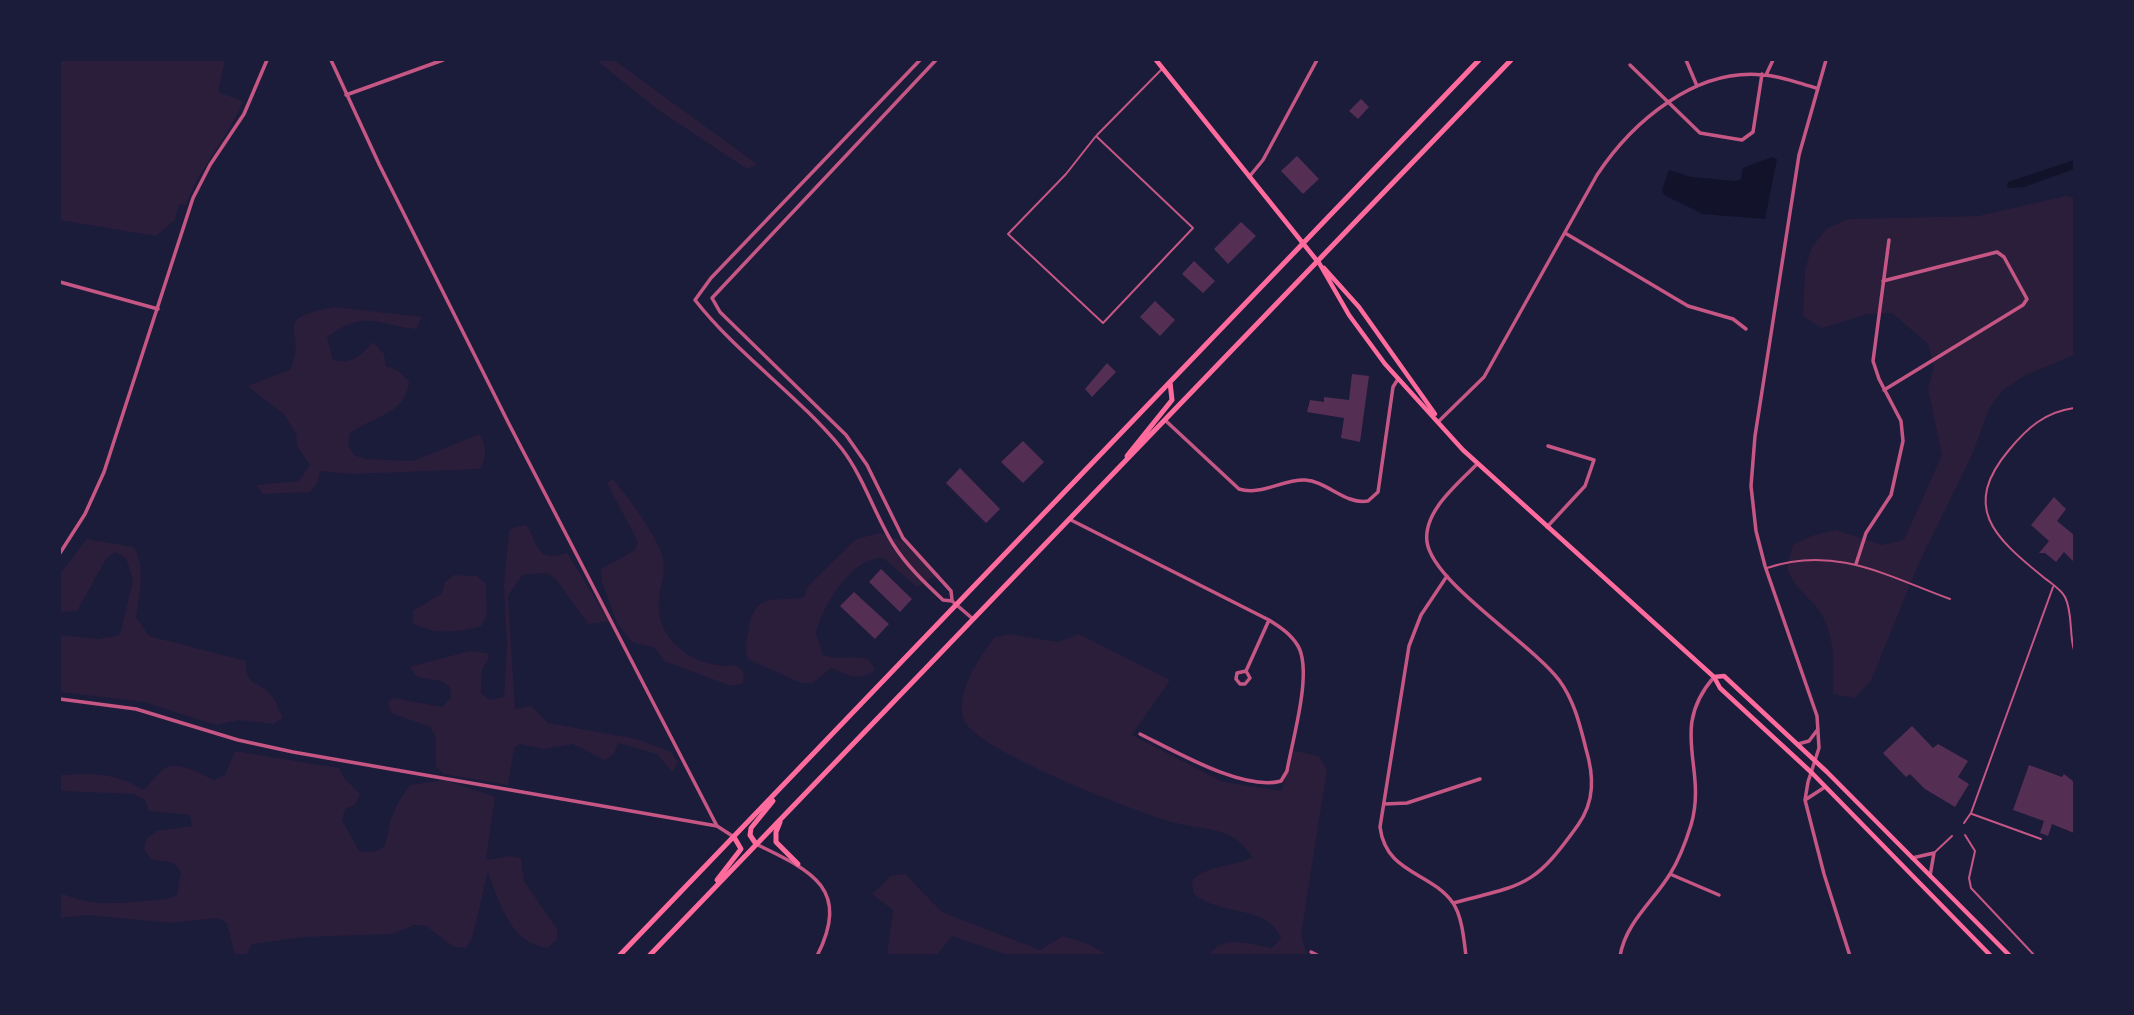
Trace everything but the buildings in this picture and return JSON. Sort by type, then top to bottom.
[{"type":"main road","points":[[1156,60],[1318,261],[1359,307],[1439,421]]},
{"type":"main road","points":[[619,956],[954,603],[1479,60]]},
{"type":"main road","points":[[649,956],[1511,60]]},
{"type":"main road","points":[[1318,261],[1349,315],[1398,379],[1477,464],[1714,677],[1720,688],[1812,773],[1991,956]]},
{"type":"main road","points":[[1110,478],[1169,405],[1172,395],[1170,382]]},
{"type":"main road","points":[[1714,677],[1724,676],[1816,761],[2010,956]]},
{"type":"main road","points":[[757,844],[750,835],[751,828],[800,768]]},
{"type":"main road","points":[[783,816],[776,832],[776,842],[798,864]]},
{"type":"main road","points":[[686,917],[738,855],[741,844],[734,837]]},
{"type":"street","points":[[60,553],[95,495],[193,198],[210,165],[244,114],[267,60]]},
{"type":"street","points":[[331,60],[503,412],[653,707],[717,826]]},
{"type":"street","points":[[346,95],[443,60]]},
{"type":"street","points":[[920,60],[711,278],[695,300],[711,320],[831,436],[853,466],[894,545],[943,600],[954,603],[973,619]]},
{"type":"street","points":[[936,60],[719,286],[712,298],[720,312],[846,435],[867,465],[903,538],[951,591],[954,603]]},
{"type":"street","points":[[1249,177],[1263,160],[1317,60]]},
{"type":"street","points":[[1686,60],[1697,86]]},
{"type":"street","points":[[1630,65],[1700,133],[1747,139],[1753,132],[1764,75],[1773,60]]},
{"type":"street","points":[[1826,60],[1799,155],[1753,450],[1752,503],[1765,569],[1819,727],[1816,761],[1805,800],[1824,874],[1850,956]]},
{"type":"street","points":[[1439,421],[1484,377],[1605,162],[1668,102],[1697,86],[1732,77],[1764,75],[1816,88]]},
{"type":"street","points":[[858,125],[866,133]]},
{"type":"street","points":[[1564,233],[1688,306],[1734,319],[1746,329]]},
{"type":"street","points":[[1856,564],[1866,533],[1891,495],[1903,446],[1900,421],[1884,390],[1873,356],[1889,240]]},
{"type":"street","points":[[1883,281],[1996,251],[2005,258],[2027,299],[2023,305],[1884,390]]},
{"type":"street","points":[[60,282],[158,309]]},
{"type":"street","points":[[1166,421],[1239,489],[1252,491],[1303,480],[1356,501],[1368,501],[1378,492],[1393,387],[1398,379]]},
{"type":"street","points":[[1547,527],[1585,486],[1594,460],[1548,446]]},
{"type":"street","points":[[1453,903],[1514,887],[1535,877],[1553,860],[1581,820],[1592,788],[1587,752],[1577,716],[1558,678],[1447,576],[1430,552],[1427,542],[1430,522],[1443,500],[1477,464]]},
{"type":"street","points":[[1069,519],[1269,620],[1292,638],[1303,660],[1287,771],[1281,781],[1265,782],[1218,770],[1140,734]]},
{"type":"street","points":[[1447,576],[1421,615],[1409,646],[1384,804],[1382,838],[1391,856],[1453,903],[1466,956]]},
{"type":"street","points":[[1246,671],[1269,620]]},
{"type":"street","points":[[1246,671],[1250,676],[1248,682],[1240,684],[1236,679],[1237,673],[1246,671]]},
{"type":"street","points":[[1620,956],[1633,923],[1670,874],[1693,814],[1692,713],[1702,691],[1714,677]]},
{"type":"street","points":[[60,699],[136,709],[238,740],[293,752],[717,826],[734,837]]},
{"type":"street","points":[[1796,744],[1809,741],[1819,727]]},
{"type":"street","points":[[1384,804],[1407,803],[1480,779]]},
{"type":"street","points":[[1805,800],[1825,787]]},
{"type":"street","points":[[757,844],[798,864],[823,886],[830,907],[830,925],[817,956]]},
{"type":"street","points":[[1912,858],[1934,853],[1930,876]]},
{"type":"street","points":[[1670,874],[1719,895]]},
{"type":"street","points":[[1311,953],[1319,956]]},
{"type":"lane","points":[[1096,136],[1192,228],[1103,323],[1008,234],[1066,174],[1096,136],[1162,68]]},
{"type":"lane","points":[[2074,408],[2051,414],[2030,427],[1997,465],[1986,491],[1987,516],[1996,535],[2067,600],[2074,650]]},
{"type":"lane","points":[[1765,569],[1806,559],[1856,564],[1950,599]]},
{"type":"lane","points":[[1964,823],[1971,813],[2053,586]]},
{"type":"lane","points":[[1971,813],[2041,839]]},
{"type":"lane","points":[[1965,835],[1975,851],[1969,878],[1971,888],[2035,956]]},
{"type":"lane","points":[[1934,853],[1952,836]]},
{"type":"shaded area","points":[[60,60],[225,60],[218,92],[243,101],[230,128],[198,178],[186,205],[179,204],[175,220],[156,236],[60,220]]},
{"type":"shaded area","points":[[596,60],[614,60],[757,164],[747,169],[657,109]]},
{"type":"shaded area","points":[[1772,157],[1777,159],[1765,219],[1703,214],[1664,195],[1662,190],[1669,170],[1691,177],[1736,181],[1741,179],[1743,168]]},
{"type":"shaded area","points":[[2074,160],[2074,169],[2024,187],[2007,188],[2008,182]]},
{"type":"shaded area","points":[[2066,196],[2074,198],[2074,355],[2024,376],[2003,390],[1989,409],[1972,455],[1918,565],[1871,681],[1855,698],[1833,694],[1830,635],[1821,613],[1798,587],[1787,568],[1793,545],[1814,535],[1836,530],[1882,545],[1904,540],[1942,455],[1928,389],[1934,367],[1928,344],[1892,313],[1868,314],[1822,328],[1803,316],[1805,269],[1812,247],[1826,229],[1848,219],[1978,216]]},
{"type":"shaded area","points":[[334,307],[422,317],[416,329],[362,321],[340,328],[327,337],[333,360],[351,360],[373,342],[384,354],[386,366],[397,370],[409,381],[407,392],[395,408],[350,433],[348,445],[354,455],[365,459],[413,461],[479,434],[485,451],[480,469],[351,474],[320,471],[318,482],[310,492],[263,494],[256,485],[299,481],[310,465],[297,446],[296,434],[284,414],[247,386],[290,370],[295,356],[295,322],[313,312]]},
{"type":"shaded area","points":[[613,479],[640,514],[661,552],[664,567],[659,611],[668,635],[676,645],[698,660],[723,666],[735,665],[744,672],[743,683],[731,686],[664,661],[655,648],[632,642],[617,623],[602,582],[601,569],[635,550],[638,542],[607,483]]},
{"type":"shaded area","points":[[526,525],[544,554],[549,556],[567,553],[609,621],[588,624],[556,579],[546,573],[522,575],[508,596],[515,709],[531,706],[548,723],[637,739],[671,752],[678,762],[672,772],[657,754],[618,743],[614,754],[604,760],[573,744],[544,749],[520,744],[514,748],[508,785],[444,774],[436,766],[436,737],[430,727],[391,713],[388,702],[393,698],[442,707],[451,698],[450,687],[441,681],[417,677],[410,667],[469,651],[487,653],[489,658],[482,669],[481,693],[490,700],[504,697],[507,643],[504,585],[509,532],[512,528]]},
{"type":"shaded area","points":[[880,533],[902,541],[936,575],[917,587],[883,558],[860,565],[832,597],[816,633],[823,655],[869,660],[875,670],[858,676],[831,668],[813,683],[801,683],[748,659],[747,640],[752,615],[762,603],[804,597],[808,586],[856,539]]},
{"type":"shaded area","points":[[87,539],[133,547],[141,571],[136,617],[149,636],[246,661],[250,680],[272,696],[283,718],[273,724],[239,720],[216,725],[144,702],[60,692],[60,635],[98,639],[120,635],[133,580],[126,558],[115,552],[106,559],[77,611],[60,612],[60,574]]},
{"type":"shaded area","points":[[454,575],[477,576],[486,584],[487,615],[481,626],[446,632],[429,630],[413,623],[413,611],[442,593],[445,582]]},
{"type":"shaded area","points":[[1009,634],[1058,642],[1079,634],[1170,680],[1132,735],[1223,782],[1282,791],[1291,750],[1319,756],[1327,770],[1301,935],[1307,955],[1209,955],[1215,948],[1230,942],[1272,948],[1281,938],[1265,920],[1216,906],[1193,893],[1192,880],[1200,874],[1252,857],[1235,839],[1215,830],[1168,821],[1122,805],[1024,762],[974,733],[964,720],[962,710],[965,687],[982,654],[995,637]]},
{"type":"shaded area","points":[[235,751],[339,768],[344,778],[360,794],[355,805],[345,809],[342,820],[359,851],[370,852],[383,847],[395,810],[410,785],[445,780],[495,797],[486,860],[509,856],[521,858],[524,881],[557,929],[557,940],[547,948],[524,939],[508,920],[488,872],[472,938],[466,948],[454,947],[426,926],[414,925],[393,934],[305,937],[252,944],[246,955],[235,955],[227,923],[217,918],[170,923],[88,915],[60,918],[60,892],[85,901],[112,903],[166,899],[177,895],[181,872],[174,863],[151,859],[144,849],[147,838],[157,831],[192,826],[190,815],[149,811],[145,800],[134,794],[60,791],[60,775],[103,775],[123,780],[144,790],[160,772],[173,766],[187,768],[214,780],[225,775]]},
{"type":"shaded area","points":[[905,874],[942,912],[1040,950],[1063,936],[1089,944],[1107,955],[1007,955],[952,936],[937,955],[887,955],[893,910],[872,894],[891,876]]}]
